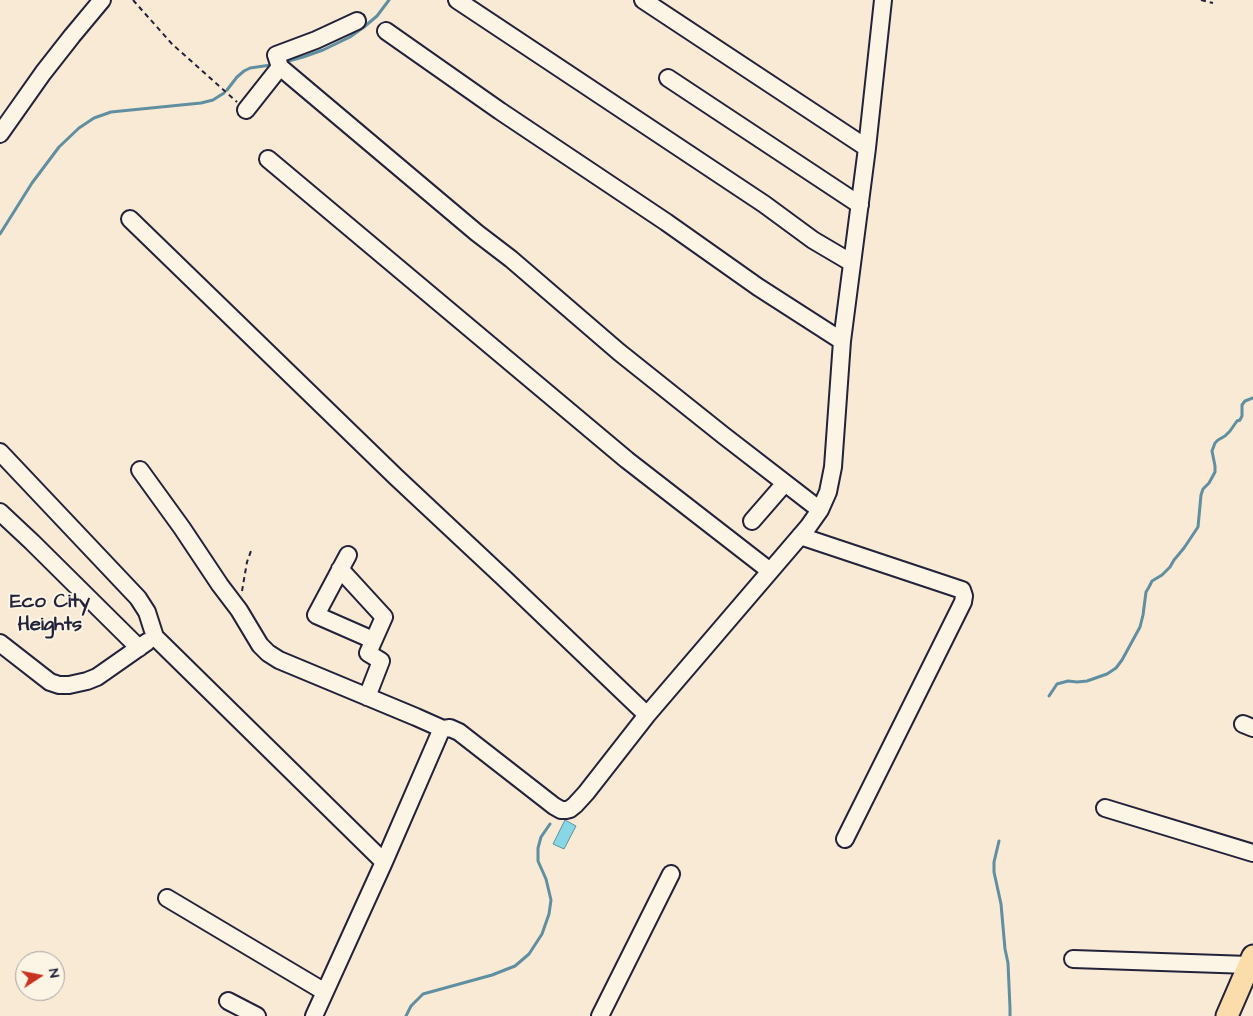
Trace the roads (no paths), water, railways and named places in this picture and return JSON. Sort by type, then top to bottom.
[{"type":"main road","points":[[1230,1016],[1251,960]]},
{"type":"street","points":[[0,134],[49,66],[102,0]]},
{"type":"street","points":[[457,0],[764,204],[813,240],[852,263]]},
{"type":"street","points":[[643,0],[867,148]]},
{"type":"street","points":[[140,470],[239,610],[260,644],[273,656],[443,729],[450,728],[459,732],[554,806],[561,810],[566,810],[575,805],[647,715],[800,536],[820,510],[828,492],[833,468],[842,341],[867,148],[883,0]]},
{"type":"street","points":[[356,21],[316,40],[276,55],[280,68],[511,259],[619,352],[820,510]]},
{"type":"street","points":[[386,31],[758,287],[842,341]]},
{"type":"street","points":[[246,110],[280,68]]},
{"type":"street","points":[[668,78],[860,205]]},
{"type":"street","points":[[268,159],[627,460],[770,571]]},
{"type":"street","points":[[130,218],[396,477],[514,586],[647,715]]},
{"type":"street","points":[[0,452],[138,598],[147,612],[155,637],[384,862]]},
{"type":"street","points":[[752,521],[785,483]]},
{"type":"street","points":[[0,512],[139,648]]},
{"type":"street","points":[[800,536],[962,590],[964,596],[963,602],[844,839]]},
{"type":"street","points":[[367,697],[381,660],[368,653],[384,616],[344,562],[316,615],[373,640]]},
{"type":"street","points":[[0,643],[50,682],[59,685],[78,684],[97,677],[155,637]]},
{"type":"street","points":[[314,1016],[443,729]]},
{"type":"street","points":[[1104,808],[1253,854]]},
{"type":"street","points":[[600,1016],[671,874]]},
{"type":"street","points":[[166,898],[325,992]]},
{"type":"street","points":[[1073,959],[1251,960]]},
{"type":"street","points":[[228,1001],[257,1016]]},
{"type":"water","points":[[565,820],[576,826],[564,849],[553,844]]},
{"type":"waterway","points":[[285,62],[323,50],[350,37],[377,16],[389,0]]},
{"type":"waterway","points":[[227,90],[244,71],[250,68],[271,65]]},
{"type":"waterway","points":[[0,234],[32,183],[59,147],[79,128],[94,118],[111,112],[201,103],[213,100],[224,93]]},
{"type":"waterway","points":[[1049,696],[1057,684],[1068,681],[1087,681],[1107,674],[1116,668],[1122,660],[1140,627],[1146,592],[1152,581],[1170,567],[1198,527],[1201,495],[1215,472],[1212,451],[1215,443],[1225,436],[1237,421],[1240,420],[1242,405],[1245,401],[1253,398]]},
{"type":"waterway","points":[[406,1016],[411,1006],[423,994],[492,975],[515,966],[529,954],[542,934],[549,914],[551,900],[546,879],[538,861],[538,848],[541,837],[550,824]]},
{"type":"waterway","points":[[999,841],[994,862],[994,872],[1001,904],[1008,963],[1010,1016]]},
{"type":"district","name":"Eco City Heights","points":[[50,614]]}]
